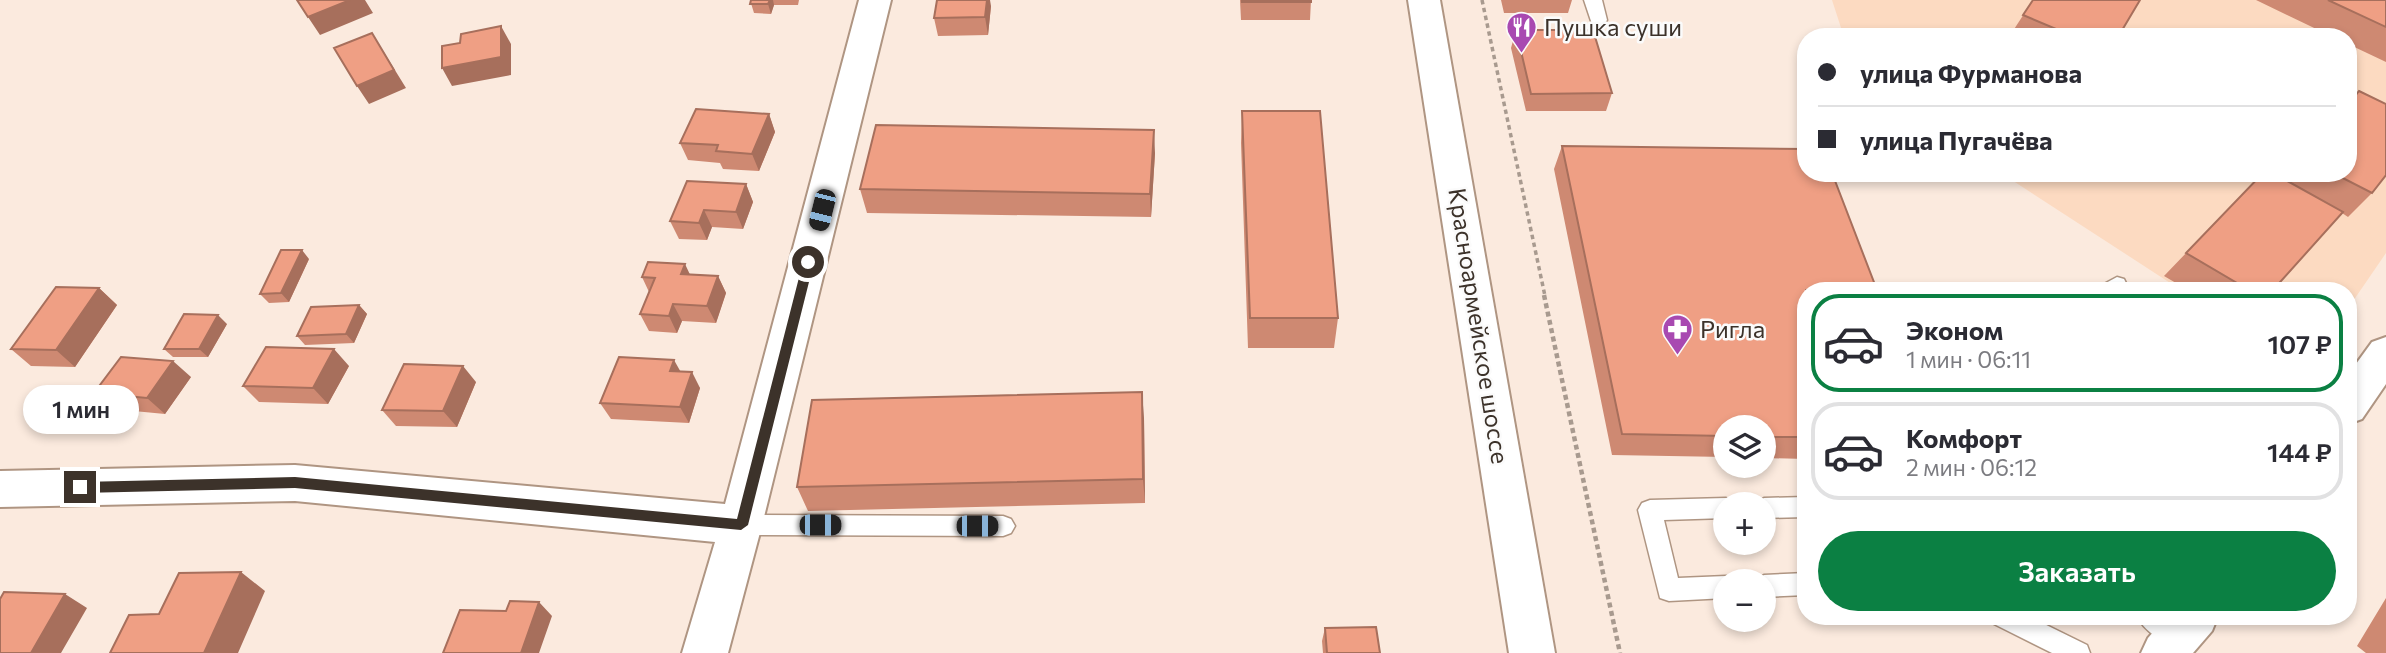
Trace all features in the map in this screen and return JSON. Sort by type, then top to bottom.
[{"type":"street","points":[[705,653],[741,525],[875,0]]},
{"type":"street","name":"Красноармейское шоссе","points":[[1424,0],[1532,653]]},
{"type":"street","points":[[2365,397],[2386,354]]},
{"type":"street","points":[[0,489],[295,483],[741,525]]},
{"type":"lane","points":[[1593,0],[1598,20]]},
{"type":"lane","points":[[1776,508],[1797,507]]},
{"type":"lane","points":[[1713,508],[1650,510],[1669,590],[1713,588]]},
{"type":"lane","points":[[741,525],[1003,526]]},
{"type":"lane","points":[[1776,585],[1797,584]]},
{"type":"lane","points":[[2021,625],[2078,653]]},
{"type":"path","points":[[1482,0],[1620,653]]},
{"type":"shaded area","points":[[1832,0],[2354,0],[2386,15],[2386,253],[2357,295],[2357,282],[2169,282],[2015,182],[2357,182],[2357,28],[1841,28]]},
{"type":"building","points":[[297,0],[350,0],[308,17]]},
{"type":"building","points":[[751,0],[770,0],[768,4],[750,4]]},
{"type":"building","points":[[937,0],[987,0],[985,17],[934,18]]},
{"type":"building","points":[[1311,0],[1311,2],[1242,2]]},
{"type":"building","points":[[2033,0],[2140,0],[2123,28],[2054,28],[2023,15]]},
{"type":"building","points":[[2328,0],[2386,0],[2386,27]]},
{"type":"building","points":[[501,26],[501,57],[442,68],[442,46],[460,43],[461,34]]},
{"type":"building","points":[[1516,30],[1593,30],[1612,93],[1531,94]]},
{"type":"building","points":[[372,33],[394,70],[357,86],[334,48]]},
{"type":"building","points":[[2359,91],[2386,104],[2386,175],[2372,193],[2351,182],[2357,182]]},
{"type":"building","points":[[696,109],[769,114],[752,154],[716,151],[718,145],[680,143]]},
{"type":"building","points":[[1242,111],[1320,111],[1338,318],[1250,318]]},
{"type":"building","points":[[876,125],[1154,130],[1150,194],[860,189]]},
{"type":"building","points":[[1562,146],[1797,149],[1797,182],[1835,182],[1874,282],[1797,282],[1797,437],[1776,437],[1776,415],[1713,415],[1713,436],[1622,434]]},
{"type":"building","points":[[687,181],[746,184],[736,212],[704,210],[699,223],[670,221]]},
{"type":"building","points":[[2254,182],[2289,182],[2343,212],[2280,282],[2235,282],[2186,253]]},
{"type":"building","points":[[281,250],[302,250],[281,293],[260,294]]},
{"type":"building","points":[[648,262],[685,264],[681,274],[718,276],[707,306],[673,304],[669,316],[640,314],[655,278],[642,277]]},
{"type":"building","points":[[56,287],[99,288],[56,350],[11,349]]},
{"type":"building","points":[[359,305],[346,334],[297,336],[311,307]]},
{"type":"building","points":[[184,314],[218,315],[199,349],[164,349]]},
{"type":"building","points":[[266,347],[334,349],[313,388],[243,386]]},
{"type":"building","points":[[121,357],[173,361],[147,398],[94,393]]},
{"type":"building","points":[[619,357],[674,360],[670,371],[692,372],[680,407],[600,403]]},
{"type":"building","points":[[404,364],[463,366],[443,411],[382,410]]},
{"type":"building","points":[[1142,392],[1143,479],[797,487],[812,400]]},
{"type":"building","points":[[241,572],[204,653],[110,653],[129,615],[159,614],[179,573]]},
{"type":"building","points":[[4,592],[65,594],[31,653],[0,653],[0,599]]},
{"type":"building","points":[[510,601],[539,602],[521,653],[443,653],[460,610],[506,611]]},
{"type":"building","points":[[1376,627],[1380,653],[1327,653],[1325,628]]},
{"type":"place","name":"Пушка суши","points":[[1521,55]]},
{"type":"place","name":"Ригла","points":[[1677,357]]},
{"type":"route","points":[[80,487],[295,483],[741,525],[808,262]]}]
